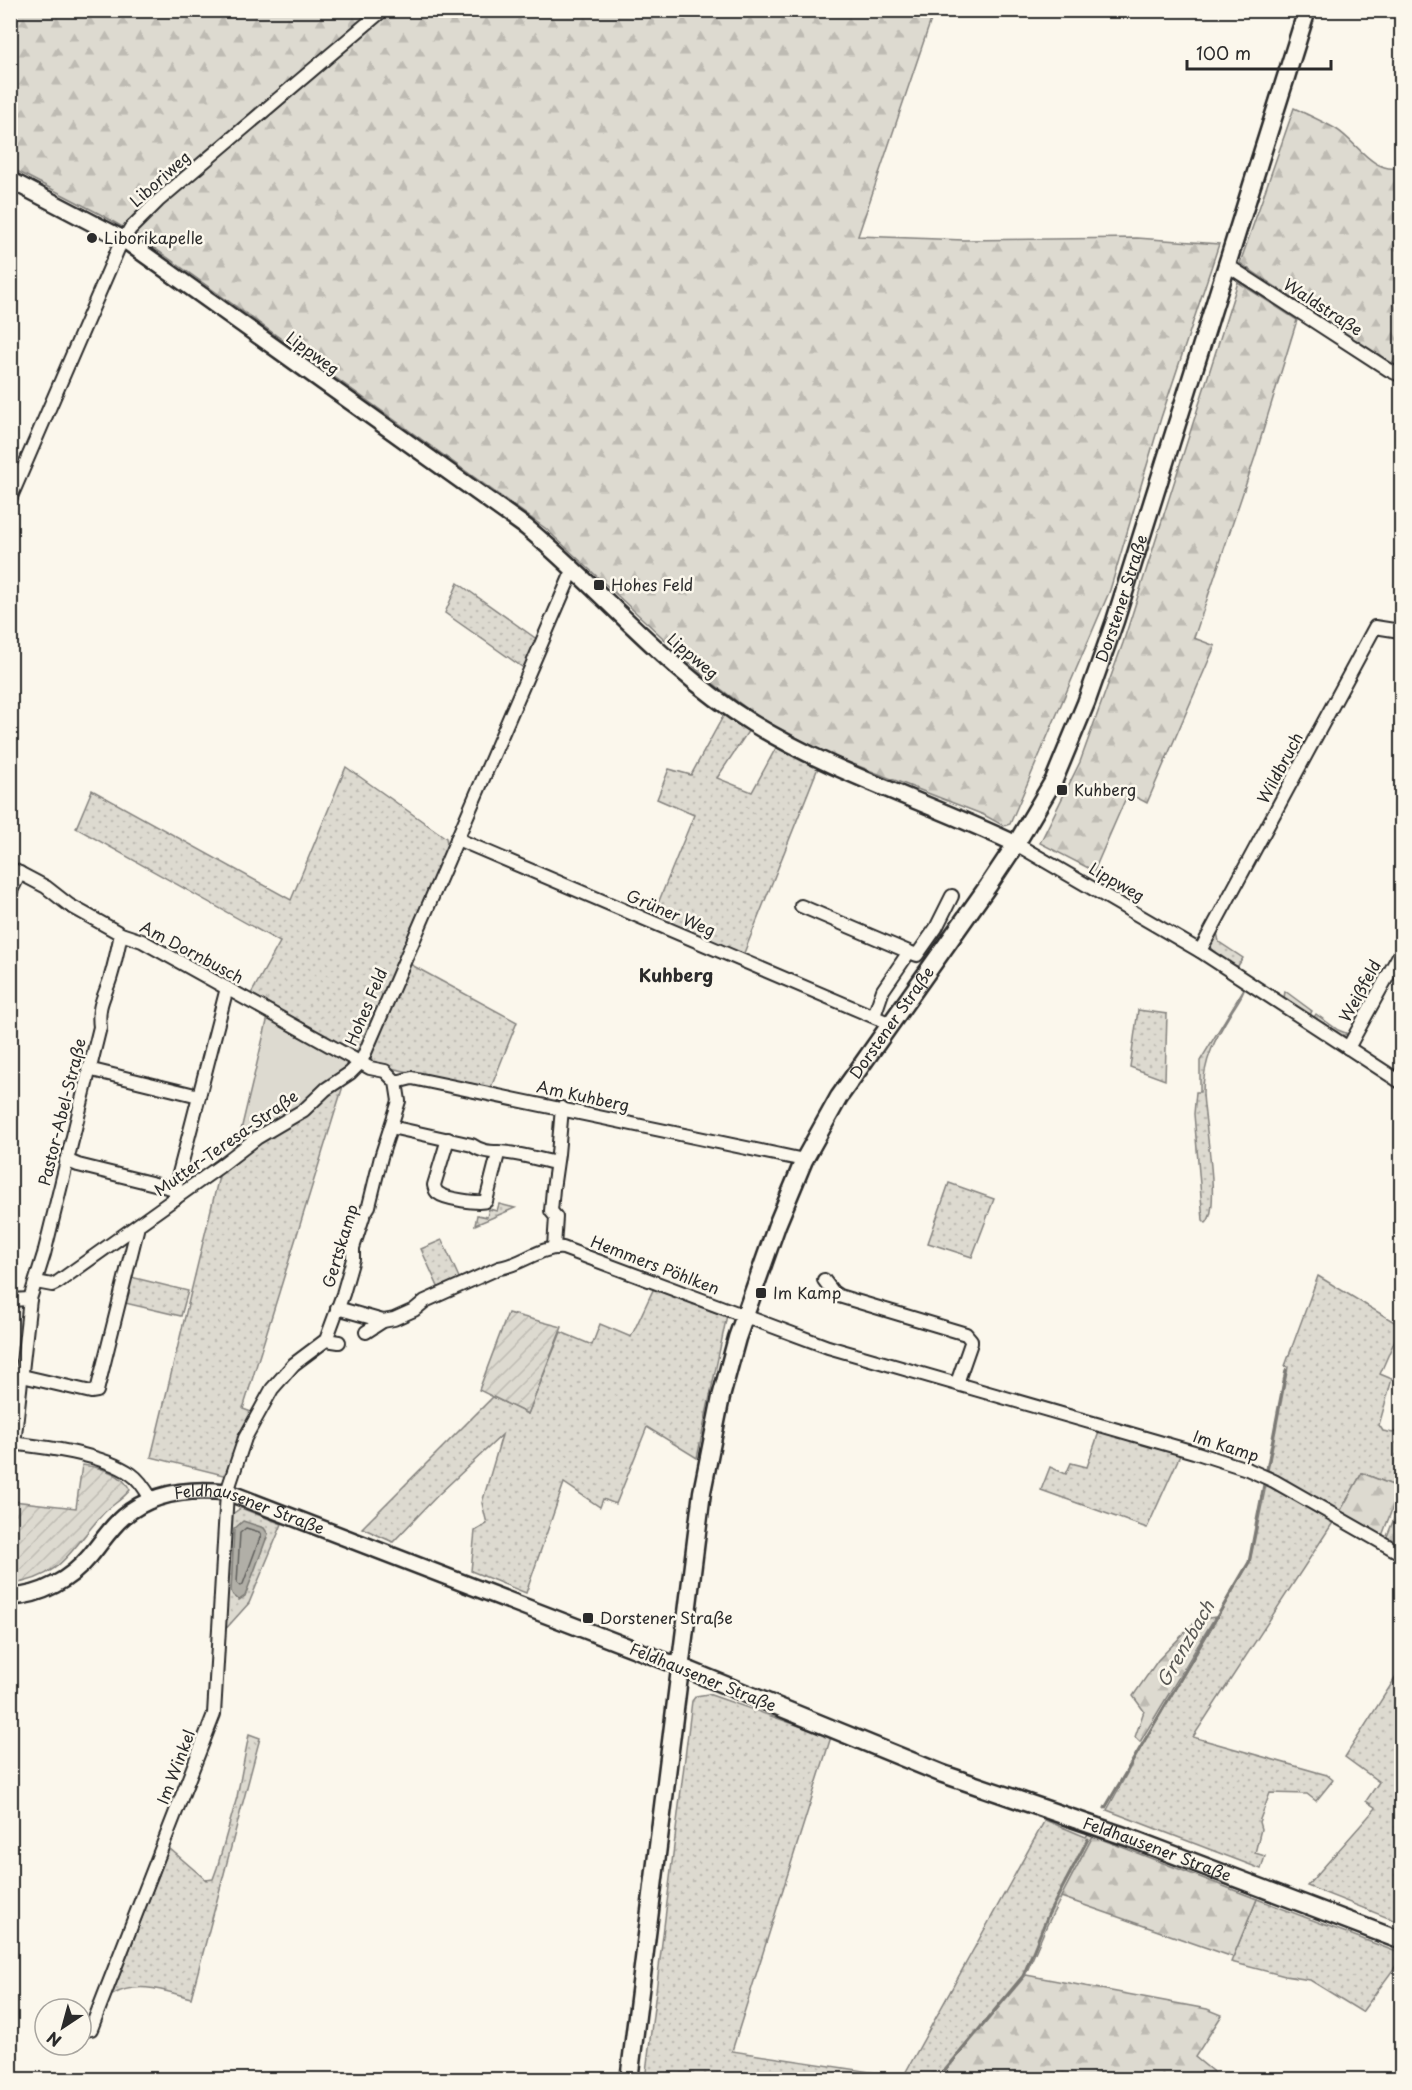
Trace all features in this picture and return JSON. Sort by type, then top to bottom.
[{"type":"main road","name":"Dorstener Straße","points":[[629,2079],[702,1492],[721,1397],[744,1316],[777,1225],[804,1160],[839,1097],[1016,844],[1053,780],[1086,703],[1115,621],[1307,10]]},
{"type":"main road","name":"Feldhausener Straße","points":[[681,1667],[943,1774],[1130,1838],[1401,1941]]},
{"type":"street","name":"Liboriweg","points":[[10,498],[123,239],[143,214],[383,10]]},
{"type":"street","name":"Lippweg","points":[[10,180],[123,239],[526,527],[575,570],[663,656],[751,723],[820,761],[958,817],[1016,844],[1200,951],[1401,1083]]},
{"type":"street","name":"Waldstraße","points":[[1227,265],[1401,376]]},
{"type":"street","name":"Hohes Feld","points":[[361,1062],[575,570]]},
{"type":"street","name":"Wildbruch","points":[[1200,951],[1375,627],[1400,631],[1401,628]]},
{"type":"street","name":"Grüner Weg","points":[[457,838],[891,1024]]},
{"type":"street","points":[[10,893],[15,871]]},
{"type":"street","name":"Am Dornbusch","points":[[15,871],[46,887],[69,905],[121,933],[142,941],[361,1062]]},
{"type":"street","points":[[801,906],[917,955],[936,928],[952,896]]},
{"type":"street","name":"Pastor-Abel-Straße","points":[[30,1299],[100,1027],[98,1014],[104,991],[111,978],[121,933]]},
{"type":"street","name":"Weißfeld","points":[[1348,1048],[1401,950]]},
{"type":"street","points":[[873,1016],[883,990],[909,952]]},
{"type":"street","points":[[66,1160],[175,1194],[227,988]]},
{"type":"street","points":[[361,1062],[370,1068],[387,1073],[396,1083]]},
{"type":"street","name":"Mutter-Teresa-Straße","points":[[36,1282],[52,1285],[58,1282],[138,1226],[175,1194],[258,1137],[304,1110],[326,1089],[350,1073],[361,1062]]},
{"type":"street","points":[[88,1070],[199,1096]]},
{"type":"street","name":"Am Kuhberg","points":[[396,1083],[412,1078],[804,1160]]},
{"type":"street","name":"Gertskamp","points":[[227,1492],[245,1438],[272,1389],[294,1364],[324,1343],[333,1341],[337,1308],[353,1259],[353,1248],[364,1214],[369,1206],[381,1157],[399,1101],[396,1083]]},
{"type":"street","points":[[366,1332],[383,1321],[414,1310],[425,1301],[499,1268],[512,1267],[554,1247],[555,1217],[551,1211],[562,1108]]},
{"type":"street","points":[[391,1127],[472,1145],[478,1149],[498,1154],[506,1152],[556,1163]]},
{"type":"street","points":[[448,1139],[434,1185],[436,1192],[442,1195],[479,1203],[486,1201],[498,1154]]},
{"type":"street","points":[[22,1376],[91,1392],[97,1391],[138,1226]]},
{"type":"street","name":"Hemmers Pöhlken","points":[[554,1247],[563,1248],[744,1316]]},
{"type":"street","points":[[824,1280],[839,1296],[966,1334],[971,1340],[957,1383]]},
{"type":"street","points":[[10,1300],[30,1299],[12,1443]]},
{"type":"street","points":[[337,1308],[383,1321]]},
{"type":"street","name":"Im Kamp","points":[[744,1316],[828,1347],[1194,1452],[1261,1474],[1401,1554]]},
{"type":"street","name":"Feldhausener Straße","points":[[12,1443],[88,1456],[112,1463],[133,1475],[151,1499],[188,1490],[227,1492],[681,1667]]},
{"type":"street","name":"Im Winkel","points":[[93,2024],[214,1714],[227,1492]]},
{"type":"street","points":[[10,1598],[29,1595],[69,1576],[85,1562],[123,1516],[151,1499]]},
{"type":"green space","points":[[10,11],[934,11],[858,236],[964,240],[1137,238],[1219,244],[1161,418],[1110,590],[1010,824],[1004,826],[984,815],[825,753],[757,716],[706,678],[545,528],[136,235],[11,168]]},
{"type":"green space","points":[[1294,108],[1336,129],[1374,162],[1391,168],[1401,167],[1401,341],[1392,365],[1240,263]]},
{"type":"green space","points":[[1238,282],[1297,320],[1255,457],[1194,638],[1215,646],[1147,803],[1128,793],[1094,871],[1040,843],[1080,762],[1123,643]]},
{"type":"green space","points":[[458,583],[538,640],[525,669],[445,613]]},
{"type":"green space","points":[[726,711],[751,727],[717,778],[752,792],[778,744],[819,765],[742,958],[652,918],[694,815],[657,799],[669,769],[691,775]]},
{"type":"green space","points":[[346,767],[446,838],[448,847],[361,1052],[355,1052],[251,994],[280,942],[76,828],[92,790],[291,900]]},
{"type":"green space","points":[[1217,932],[1219,942],[1243,958],[1238,966],[1225,962],[1212,948],[1210,944]]},
{"type":"green space","points":[[408,963],[517,1022],[490,1090],[373,1064],[370,1052]]},
{"type":"green space","points":[[1245,987],[1216,1040],[1205,1070],[1203,1092],[1212,1181],[1210,1214],[1206,1223],[1203,1220],[1194,1114],[1196,1092],[1200,1092],[1200,1061]]},
{"type":"green space","points":[[1285,991],[1312,1011],[1310,1015],[1284,998]]},
{"type":"green space","points":[[1138,1010],[1167,1014],[1165,1080],[1130,1067]]},
{"type":"green space","points":[[1316,1014],[1338,1030],[1348,1034],[1341,1036],[1313,1019]]},
{"type":"green space","points":[[268,1017],[347,1062],[347,1071],[236,1151]]},
{"type":"green space","points":[[343,1086],[243,1409],[254,1413],[228,1472],[223,1475],[151,1457],[220,1172]]},
{"type":"green space","points":[[949,1183],[994,1199],[972,1257],[928,1243]]},
{"type":"green space","points":[[499,1204],[515,1208],[475,1225],[477,1215],[487,1217],[489,1209],[497,1211]]},
{"type":"green space","points":[[442,1240],[461,1282],[440,1291],[421,1249]]},
{"type":"green space","points":[[1318,1276],[1401,1326],[1380,1374],[1392,1379],[1379,1425],[1383,1431],[1393,1433],[1398,1429],[1401,1420],[1401,1485],[1400,1488],[1362,1473],[1340,1512],[1268,1470],[1288,1367],[1285,1366]]},
{"type":"green space","points":[[131,1277],[188,1291],[181,1316],[125,1303]]},
{"type":"green space","points":[[654,1288],[727,1315],[697,1458],[647,1427],[616,1504],[603,1499],[600,1507],[564,1483],[526,1593],[471,1571],[475,1531],[487,1524],[482,1503],[502,1435],[439,1494],[393,1542],[362,1528],[493,1397],[528,1414],[561,1332],[592,1345],[600,1324],[631,1337]]},
{"type":"green space","points":[[508,1313],[562,1327],[528,1414],[479,1390]]},
{"type":"green space","points":[[1100,1429],[1181,1453],[1147,1528],[1041,1490],[1050,1467],[1066,1474],[1071,1463],[1087,1467]]},
{"type":"green space","points":[[13,1457],[18,1458],[13,1501],[76,1508],[82,1465],[103,1469],[116,1475],[130,1490],[102,1515],[64,1560],[54,1568],[28,1581],[11,1584],[10,1475]]},
{"type":"green space","points":[[1362,1473],[1400,1488],[1382,1536],[1340,1512]]},
{"type":"green space","points":[[1266,1485],[1334,1521],[1193,1737],[1327,1775],[1333,1780],[1316,1801],[1307,1794],[1270,1793],[1259,1822],[1261,1829],[1255,1853],[1265,1856],[1261,1869],[1107,1810],[1250,1562]]},
{"type":"green space","points":[[1401,1501],[1401,1546],[1400,1547],[1386,1539]]},
{"type":"green space","points":[[241,1508],[282,1524],[249,1603],[223,1632],[231,1515]]},
{"type":"green space","points":[[1215,1617],[1140,1742],[1135,1737],[1144,1711],[1133,1696],[1158,1660],[1197,1620]]},
{"type":"green space","points":[[1401,1669],[1401,1923],[1307,1886],[1376,1808],[1366,1801],[1379,1782],[1345,1757]]},
{"type":"green space","points":[[708,1694],[831,1737],[732,2051],[903,2077],[1045,1820],[1086,1837],[1088,1834],[1093,1836],[1047,1925],[1024,1978],[939,2079],[645,2080],[692,1701],[696,1696]]},
{"type":"green space","points":[[249,1734],[260,1738],[191,1998],[151,1988],[132,1988],[112,1995],[169,1848],[206,1880],[213,1879],[237,1797]]},
{"type":"green space","points":[[1093,1836],[1257,1899],[1233,1957],[1061,1897]]},
{"type":"green space","points":[[1257,1899],[1402,1954],[1401,1959],[1362,2012],[1310,1980],[1231,1962]]},
{"type":"green space","points":[[1026,1975],[1207,2009],[1222,2015],[1195,2057],[1222,2079],[939,2079]]},
{"type":"water","points":[[243,1521],[264,1528],[268,1534],[245,1596],[239,1600],[231,1591],[234,1529]]},
{"type":"waterway","name":"Grenzbach","points":[[1267,1469],[1286,1370]]},
{"type":"waterway","name":"Grenzbach","points":[[1105,1808],[1249,1562],[1264,1484]]},
{"type":"waterway","name":"Grenzbach","points":[[937,2080],[1023,1976],[1048,1915],[1088,1839]]},
{"type":"place","name":"Liborikapelle","points":[[92,238]]},
{"type":"place","name":"Hohes Feld","points":[[599,585]]},
{"type":"place","name":"Kuhberg","points":[[1062,790]]},
{"type":"place","name":"Im Kamp","points":[[761,1293]]},
{"type":"place","name":"Dorstener Straße","points":[[588,1618]]},
{"type":"district","name":"Kuhberg","points":[[676,976]]}]
